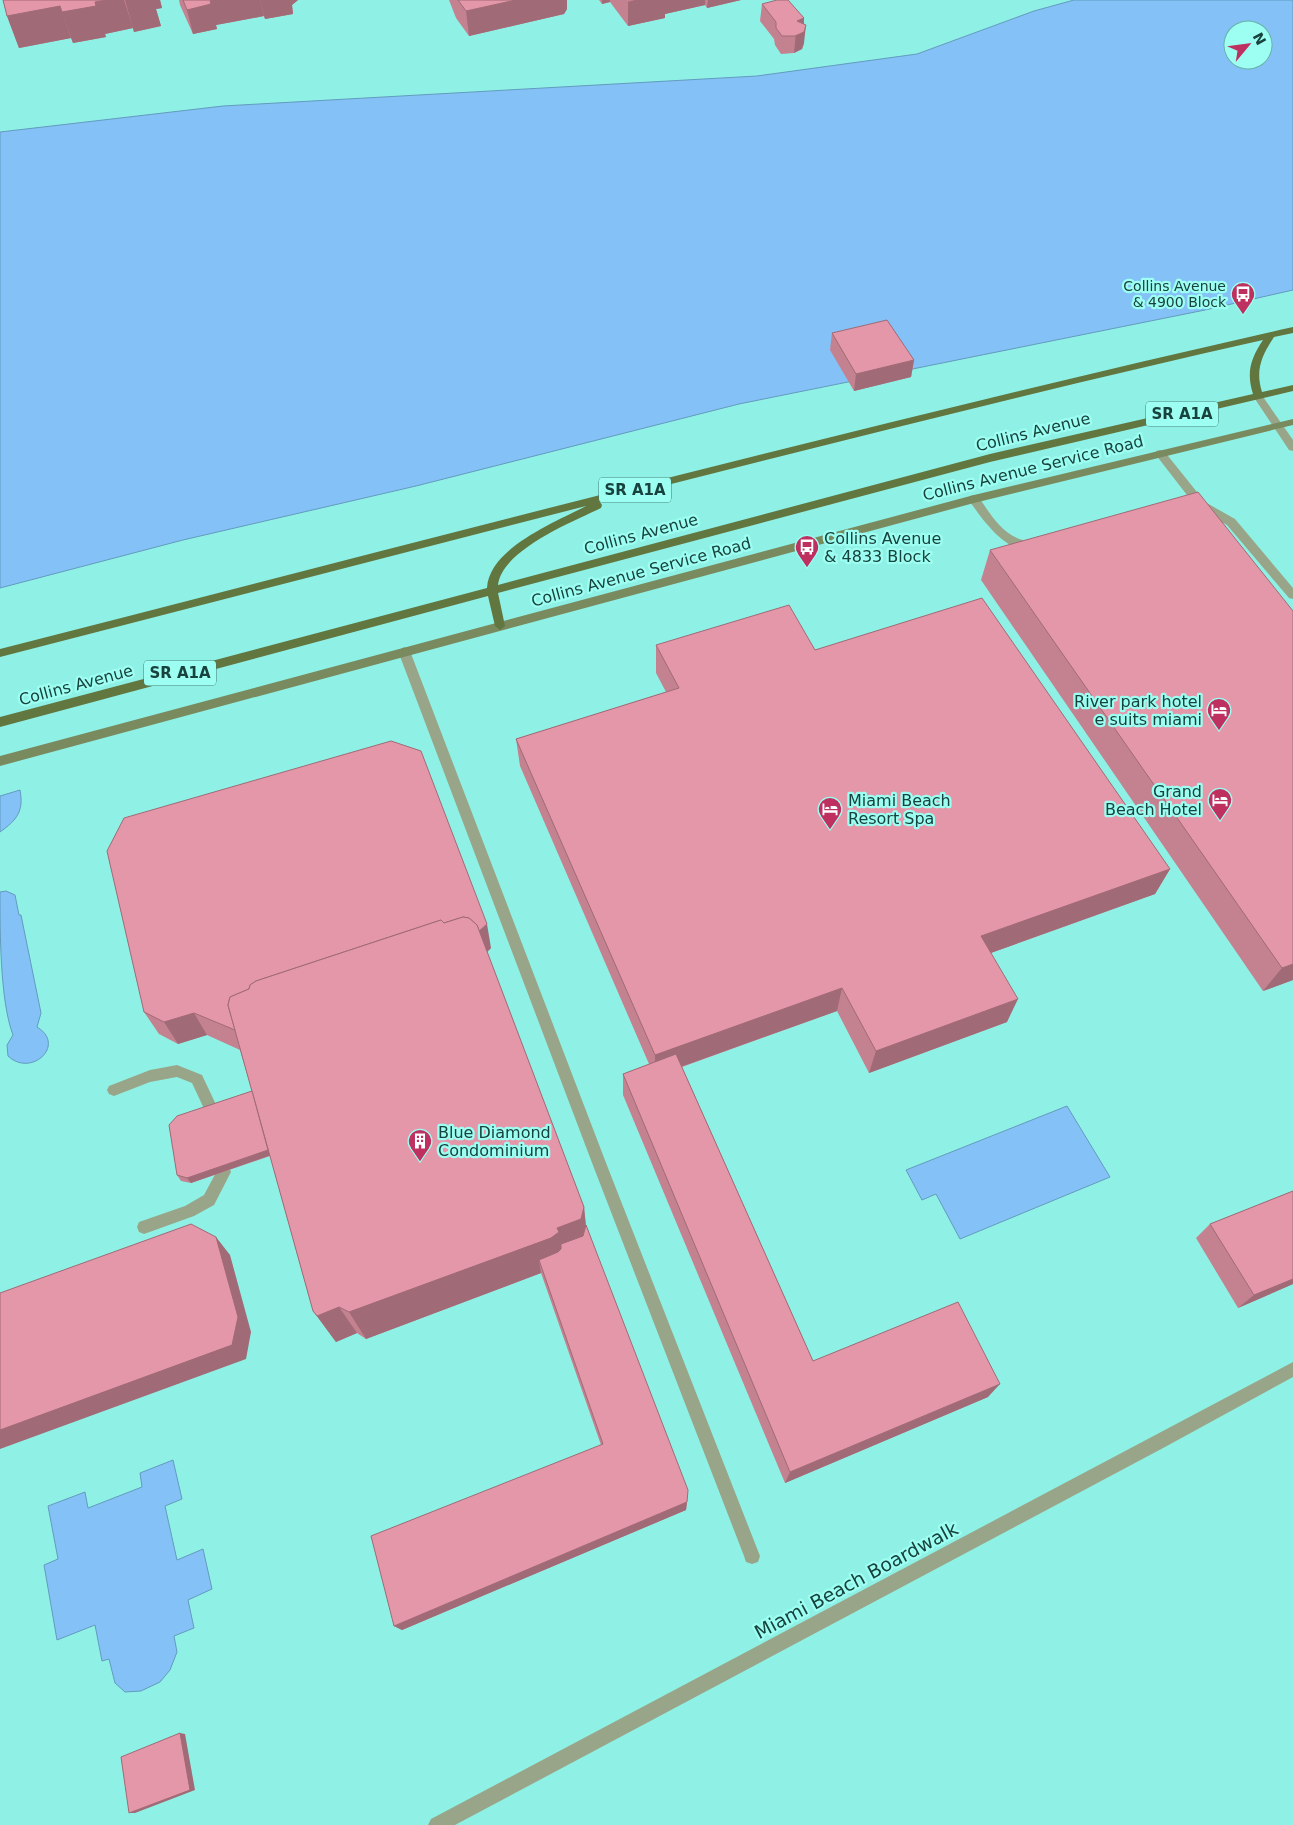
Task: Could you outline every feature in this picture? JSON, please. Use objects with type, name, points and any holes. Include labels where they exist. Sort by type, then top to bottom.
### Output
[{"type":"main road","name":"SR A1A","points":[[0,653],[969,405],[1293,330]]},
{"type":"main road","points":[[1258,396],[1253,371],[1256,357],[1271,335]]},
{"type":"main road","name":"Collins Avenue","points":[[0,722],[990,458],[1293,388]]},
{"type":"main road","points":[[500,626],[492,590],[493,578],[497,567],[507,557],[612,496]]},
{"type":"street","points":[[1258,396],[1293,448]]},
{"type":"street","name":"Collins Avenue Service Road","points":[[0,762],[404,651],[974,499],[1293,422]]},
{"type":"street","points":[[1160,453],[1197,506],[1232,522],[1293,595]]},
{"type":"street","points":[[974,499],[999,534],[1023,546],[1040,547]]},
{"type":"street","points":[[404,651],[608,1187],[752,1556]]},
{"type":"street","points":[[114,1090],[150,1076],[177,1071],[197,1079],[212,1111]]},
{"type":"street","points":[[144,1227],[189,1211],[209,1200],[224,1172]]},
{"type":"street","name":"Miami Beach Boardwalk","points":[[437,1825],[1160,1442],[1293,1369]]},
{"type":"water","points":[[1074,0],[1293,0],[1293,290],[1205,310],[739,404],[416,486],[183,540],[0,588],[0,132],[223,106],[757,76],[917,54],[1034,11]]},
{"type":"water","points":[[20,790],[21,804],[18,814],[0,832],[0,796]]},
{"type":"water","points":[[6,891],[15,895],[19,915],[21,915],[41,1013],[37,1027],[45,1034],[48,1042],[47,1050],[42,1056],[35,1061],[26,1063],[17,1062],[8,1056],[7,1045],[13,1035],[5,1004],[0,926],[0,892]]},
{"type":"water","points":[[1067,1106],[1110,1177],[960,1239],[936,1194],[922,1200],[906,1170]]},
{"type":"water","points":[[173,1460],[182,1499],[165,1506],[177,1560],[203,1549],[212,1589],[188,1600],[194,1628],[174,1636],[177,1652],[170,1670],[160,1682],[141,1691],[125,1692],[115,1683],[109,1659],[102,1661],[95,1625],[57,1640],[44,1565],[58,1559],[48,1506],[85,1492],[88,1508],[142,1487],[140,1473]]},
{"type":"building","points":[[3,0],[107,0],[95,2],[96,6],[62,12],[60,6],[7,16]]},
{"type":"building","points":[[183,0],[213,0],[210,1],[211,4],[187,10]]},
{"type":"building","points":[[458,0],[516,0],[466,11]]},
{"type":"building","points":[[777,0],[788,0],[804,18],[797,21],[806,25],[804,32],[795,36],[782,36],[776,28],[776,22],[762,4]]},
{"type":"building","points":[[887,320],[914,360],[856,374],[832,333]]},
{"type":"building","name":"Grand Beach Hotel","points":[[1198,492],[1293,611],[1293,964],[1282,968],[990,550]]},
{"type":"building","name":"Miami Beach Resort Spa","points":[[982,598],[1170,869],[981,936],[1018,999],[876,1051],[842,988],[655,1055],[516,739],[679,688],[656,645],[789,605],[815,650]]},
{"type":"building","points":[[391,741],[421,751],[487,924],[479,931],[477,925],[469,918],[463,917],[444,923],[441,920],[256,981],[250,985],[249,989],[230,997],[228,1005],[235,1030],[194,1013],[164,1022],[144,1012],[107,851],[124,818]]},
{"type":"building","name":"Blue Diamond Condominium","points":[[463,917],[469,918],[477,925],[584,1207],[581,1219],[557,1228],[559,1232],[551,1238],[349,1312],[339,1307],[317,1316],[313,1311],[228,1005],[230,997],[249,989],[250,985],[256,981],[441,920],[444,923]]},
{"type":"building","points":[[676,1054],[813,1361],[958,1302],[1000,1384],[790,1472],[623,1074]]},
{"type":"building","points":[[252,1091],[268,1150],[187,1178],[177,1175],[169,1125],[177,1116]]},
{"type":"building","points":[[1293,1191],[1293,1279],[1254,1295],[1210,1224]]},
{"type":"building","points":[[191,1224],[216,1237],[238,1317],[232,1345],[0,1430],[0,1293]]},
{"type":"building","points":[[586,1225],[688,1490],[687,1502],[394,1626],[371,1536],[603,1444],[539,1260],[558,1252],[561,1249],[561,1244],[583,1236]]},
{"type":"building","points":[[180,1733],[190,1790],[129,1813],[121,1757]]},
{"type":"place","name":"Collins Avenue & 4900 Block","points":[[1243,315]]},
{"type":"place","name":"Collins Avenue & 4833 Block","points":[[807,568]]},
{"type":"place","name":"River park hotel e suits miami","points":[[1219,731]]},
{"type":"place","name":"Grand Beach Hotel","points":[[1220,821]]},
{"type":"place","name":"Miami Beach Resort Spa","points":[[830,830]]},
{"type":"place","name":"Blue Diamond Condominium","points":[[420,1162]]}]
